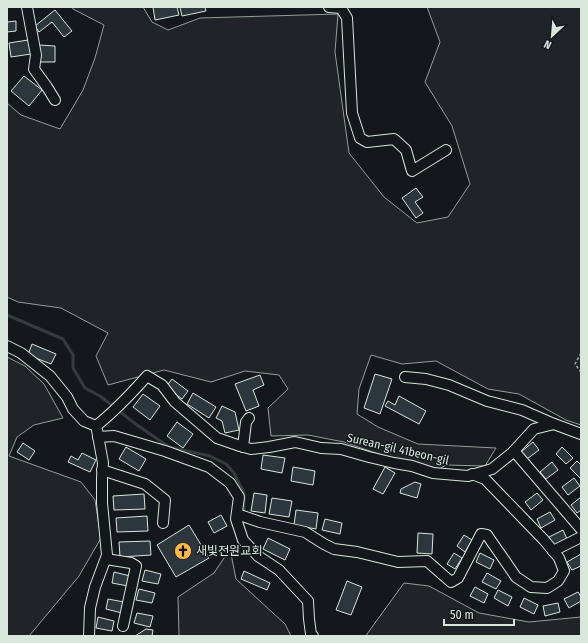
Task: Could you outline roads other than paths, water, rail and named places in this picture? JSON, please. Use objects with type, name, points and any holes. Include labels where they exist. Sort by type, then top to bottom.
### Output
[{"type":"lane","points":[[27,7],[36,55],[34,69],[48,87],[55,100]]},
{"type":"lane","points":[[329,7],[341,8],[347,18],[352,113],[360,138],[367,142],[394,139],[406,150],[412,171],[446,150]]},
{"type":"lane","points":[[7,346],[21,353],[50,376],[67,397],[73,409],[84,420],[96,426],[103,462],[102,503],[107,555],[95,587],[90,608],[90,636]]},
{"type":"lane","name":"Surean-gil 41beon-gil","points":[[96,426],[116,409],[147,376],[162,385],[175,402],[218,438],[243,447],[251,449],[295,442],[321,448],[341,449],[369,458],[412,466],[433,473],[468,476],[492,468],[514,450],[534,429],[554,424]]},
{"type":"lane","points":[[406,377],[426,379],[450,385],[487,401],[522,410],[581,434]]},
{"type":"lane","points":[[243,447],[246,422],[249,418]]},
{"type":"lane","points":[[98,437],[114,436],[165,451],[209,467],[230,483],[239,497],[236,519],[243,540],[258,556],[279,570],[308,601],[311,634],[314,636]]},
{"type":"lane","points":[[514,450],[581,529]]},
{"type":"lane","points":[[102,470],[145,484],[165,500],[164,522]]},
{"type":"lane","points":[[237,514],[260,522],[305,532],[334,549],[357,552],[398,562],[427,561],[451,582],[458,578],[481,534],[488,535],[516,577],[531,586],[547,588],[558,581],[564,571],[559,558],[484,479],[472,474]]},
{"type":"lane","points":[[553,551],[581,537]]},
{"type":"lane","points":[[106,559],[131,563],[136,566],[123,626]]},
{"type":"waterway","points":[[7,315],[63,339],[73,355],[73,368],[85,388],[100,396],[137,425],[169,447],[210,456],[226,464],[234,473],[244,493],[244,511]]},
{"type":"place","name":"새빛전원교회","points":[[183,551]]}]
